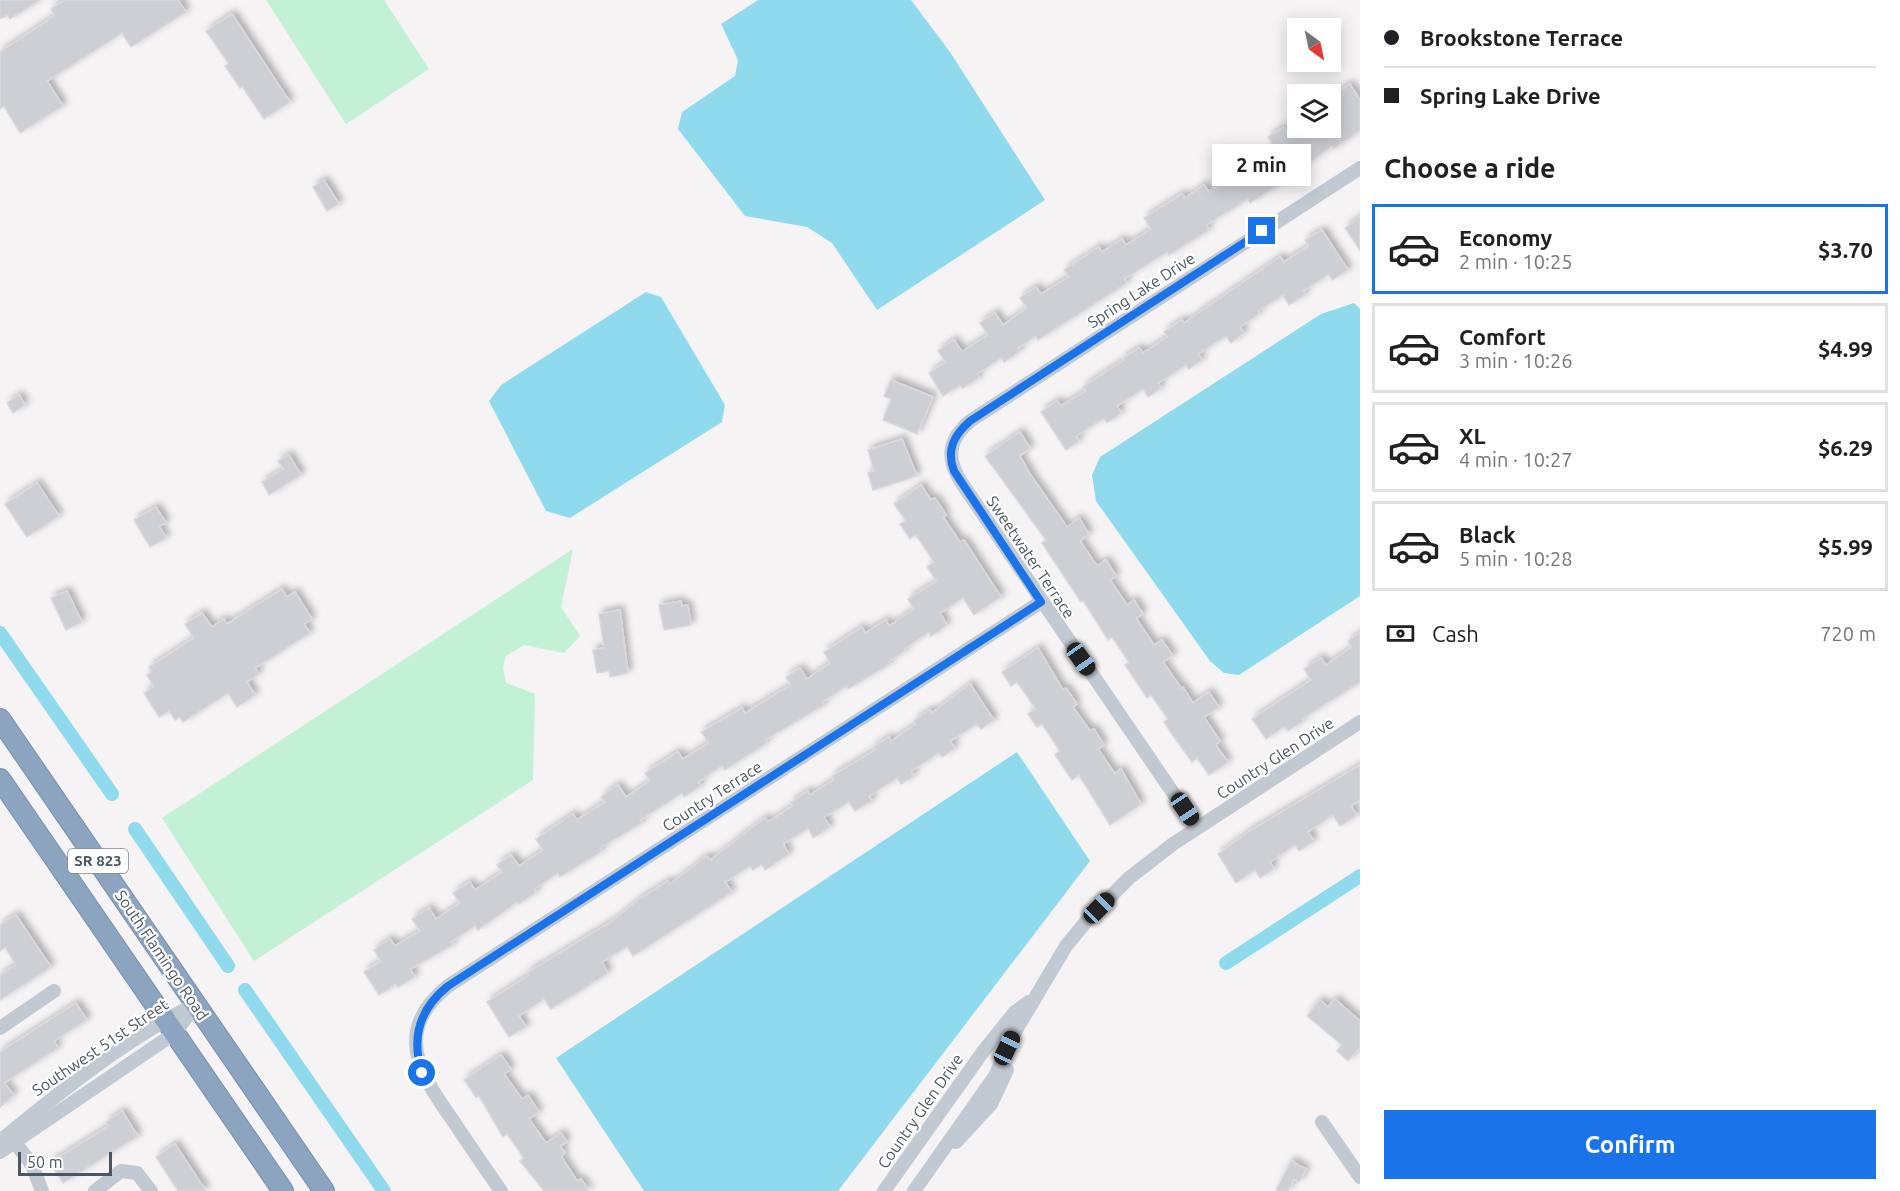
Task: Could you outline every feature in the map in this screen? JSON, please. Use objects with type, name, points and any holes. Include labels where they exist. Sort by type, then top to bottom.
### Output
[{"type":"highway","name":"South Flamingo Road","points":[[0,719],[324,1191]]},
{"type":"highway","name":"South Flamingo Road","points":[[0,779],[283,1191]]},
{"type":"street","name":"Spring Lake Drive","points":[[951,450],[955,436],[970,421],[1360,168]]},
{"type":"street","name":"Sweetwater Terrace","points":[[951,450],[951,463],[961,482],[1197,828]]},
{"type":"street","name":"Country Terrace","points":[[501,1191],[422,1073],[417,1051],[418,1032],[424,1011],[448,986],[1041,602]]},
{"type":"street","name":"Country Glen Drive","points":[[914,1191],[995,1076],[1007,1048],[1066,946],[1089,918],[1129,878],[1197,828],[1360,722]]},
{"type":"street","points":[[0,1028],[54,991]]},
{"type":"street","name":"Country Glen Drive","points":[[884,1191],[982,1053],[1015,1012],[1034,1000]]},
{"type":"street","name":"Southwest 51st Street","points":[[0,1152],[170,1026],[196,1004]]},
{"type":"street","name":"Southwest 51st Street","points":[[0,1141],[50,1099],[170,1026]]},
{"type":"street","points":[[1322,1122],[1360,1177]]},
{"type":"street","points":[[14,1141],[32,1165],[42,1191]]},
{"type":"street","points":[[95,1191],[121,1171],[136,1173],[151,1191]]},
{"type":"green space","points":[[266,0],[384,0],[429,69],[346,124]]},
{"type":"green space","points":[[573,549],[561,607],[580,636],[564,653],[524,645],[506,656],[503,667],[506,683],[535,694],[533,780],[254,961],[162,818]]},
{"type":"water","points":[[758,0],[911,0],[950,52],[1045,200],[877,310],[832,243],[807,227],[745,216],[678,129],[682,112],[735,76],[738,60],[721,24]]},
{"type":"water","points":[[646,292],[661,297],[725,405],[722,422],[570,518],[546,511],[489,401],[501,385]]},
{"type":"water","points":[[1354,303],[1360,309],[1360,596],[1239,675],[1224,673],[1210,661],[1096,501],[1092,475],[1100,457],[1321,314]]},
{"type":"water","points":[[1017,752],[1090,861],[838,1191],[644,1191],[556,1058]]},
{"type":"building","points":[[0,0],[40,0],[10,19],[7,15],[0,19]]},
{"type":"building","points":[[65,0],[178,0],[186,12],[131,47],[122,33],[47,81],[63,106],[20,133],[4,106],[0,109],[0,52],[55,16],[51,9]]},
{"type":"building","points":[[232,14],[290,102],[264,119],[242,86],[240,88],[225,66],[229,64],[206,31]]},
{"type":"building","points":[[1350,84],[1360,100],[1360,131],[1334,148],[1332,146],[1250,203],[1248,199],[1206,225],[1209,230],[1169,255],[1167,252],[1124,279],[1127,283],[1038,340],[1036,336],[1018,348],[1020,351],[1004,362],[1001,358],[977,374],[979,378],[963,388],[960,385],[943,396],[929,373],[946,362],[938,351],[954,340],[962,352],[988,335],[980,323],[995,313],[1003,325],[1027,308],[1020,298],[1036,287],[1041,294],[1069,277],[1064,270],[1099,247],[1102,252],[1122,239],[1126,245],[1151,229],[1144,218],[1182,194],[1185,198],[1204,185],[1209,192],[1233,175],[1227,166],[1243,155],[1249,163],[1274,147],[1268,137],[1284,127],[1287,138],[1341,138],[1341,90]]},
{"type":"building","points":[[324,180],[339,204],[327,211],[313,187]]},
{"type":"building","points":[[1360,217],[1360,250],[1345,228]]},
{"type":"building","points":[[1322,230],[1348,270],[1332,280],[1329,274],[1303,291],[1305,295],[1289,305],[1283,295],[1258,311],[1259,314],[1240,327],[1244,333],[1231,343],[1226,336],[1198,354],[1202,360],[1189,369],[1186,365],[1158,383],[1161,388],[1148,397],[1143,389],[1117,406],[1121,413],[1107,423],[1104,418],[1076,436],[1079,441],[1066,450],[1041,412],[1057,401],[1061,406],[1086,391],[1083,387],[1124,360],[1123,358],[1139,348],[1143,353],[1168,337],[1164,332],[1182,320],[1184,323],[1280,257],[1284,262],[1309,246],[1305,240]]},
{"type":"building","points":[[891,380],[933,397],[917,434],[883,420],[891,399],[884,396]]},
{"type":"building","points":[[19,395],[25,405],[13,413],[7,403]]},
{"type":"building","points":[[1020,432],[1030,448],[1020,456],[1030,474],[1067,527],[1079,518],[1089,534],[1080,541],[1097,566],[1106,560],[1116,576],[1110,580],[1127,605],[1134,600],[1143,614],[1136,618],[1154,645],[1162,640],[1173,656],[1163,662],[1181,688],[1183,687],[1193,703],[1209,692],[1219,707],[1204,717],[1220,741],[1216,745],[1228,762],[1209,775],[1197,758],[1192,762],[1174,737],[1164,722],[1168,719],[1151,695],[1147,698],[1125,665],[1129,662],[1112,637],[1108,640],[1083,600],[1081,602],[1042,543],[1046,540],[985,456]]},
{"type":"building","points":[[902,439],[917,476],[873,490],[868,473],[874,471],[868,450]]},
{"type":"building","points":[[289,455],[301,475],[269,495],[262,482],[284,469],[278,461]]},
{"type":"building","points":[[37,483],[59,516],[27,537],[5,504]]},
{"type":"building","points":[[921,485],[931,500],[935,498],[946,515],[943,517],[960,542],[964,540],[1001,597],[974,615],[963,598],[940,613],[947,625],[931,636],[929,632],[904,649],[905,651],[888,662],[890,664],[822,702],[824,705],[765,740],[767,743],[725,770],[722,766],[698,782],[701,786],[684,797],[682,793],[640,820],[642,823],[600,848],[602,851],[560,877],[558,873],[534,889],[536,892],[519,904],[517,902],[478,930],[475,926],[451,942],[453,945],[410,969],[415,977],[398,987],[396,984],[379,995],[364,972],[381,961],[374,950],[390,939],[395,946],[420,931],[412,919],[429,908],[436,919],[460,903],[453,893],[470,882],[475,890],[502,872],[497,865],[511,855],[519,866],[543,850],[536,839],[573,814],[577,820],[605,802],[601,797],[618,785],[626,797],[650,781],[645,773],[678,752],[683,759],[709,743],[701,732],[742,708],[745,713],[791,685],[786,677],[800,668],[807,679],[830,663],[824,652],[862,627],[865,633],[886,620],[889,626],[914,609],[908,599],[937,581],[927,567],[934,562],[916,535],[910,539],[900,524],[906,521],[894,504]]},
{"type":"building","points":[[156,507],[166,523],[159,526],[166,538],[150,547],[134,520]]},
{"type":"building","points":[[282,589],[287,597],[295,592],[312,619],[304,624],[310,633],[255,668],[259,674],[247,682],[255,695],[237,707],[228,693],[183,722],[180,717],[175,720],[169,711],[159,717],[144,693],[154,687],[147,675],[152,672],[149,667],[194,638],[185,624],[202,613],[212,627],[224,619],[227,624]]},
{"type":"building","points":[[67,591],[82,622],[66,630],[51,598]]},
{"type":"building","points":[[681,601],[682,606],[688,605],[691,625],[664,630],[659,605]]},
{"type":"building","points":[[620,610],[628,673],[610,677],[609,671],[597,673],[593,650],[604,648],[599,614]]},
{"type":"building","points":[[1360,633],[1360,682],[1302,719],[1303,721],[1288,731],[1284,727],[1266,739],[1252,719],[1311,680],[1304,669],[1321,658],[1326,665],[1352,647],[1348,641]]},
{"type":"building","points":[[1038,648],[1063,690],[1066,688],[1077,704],[1073,707],[1090,731],[1094,729],[1104,745],[1098,749],[1115,774],[1121,769],[1141,804],[1110,825],[1079,775],[1072,780],[1055,755],[1060,751],[1042,724],[1037,727],[1028,714],[1036,709],[1017,682],[1011,686],[1002,672]]},
{"type":"building","points":[[970,684],[994,720],[981,729],[977,724],[950,741],[955,748],[942,757],[939,753],[911,771],[914,776],[901,784],[897,778],[869,796],[872,801],[855,811],[849,802],[824,817],[830,827],[813,838],[808,828],[783,844],[789,854],[765,870],[762,864],[753,870],[750,866],[725,882],[732,892],[633,956],[627,946],[602,962],[608,973],[551,1009],[544,999],[519,1016],[526,1027],[509,1037],[487,1002],[529,975],[527,973],[611,922],[641,898],[668,881],[670,884],[707,856],[710,860],[765,818],[768,822],[793,806],[791,802],[808,791],[810,795],[834,780],[832,776],[875,750],[873,747],[889,737],[891,741],[916,724],[914,721],[930,710],[932,713]]},
{"type":"building","points":[[1360,765],[1360,800],[1351,806],[1357,815],[1340,826],[1333,815],[1308,832],[1314,841],[1299,851],[1295,845],[1270,862],[1274,869],[1260,878],[1255,870],[1236,883],[1218,854],[1250,831]]},
{"type":"building","points":[[16,915],[51,967],[0,1000],[0,975],[16,965],[5,947],[0,951],[0,925]]},
{"type":"building","points":[[1335,999],[1360,1021],[1360,1047],[1348,1061],[1337,1051],[1342,1045],[1307,1016],[1320,1000],[1328,1007]]},
{"type":"building","points":[[76,1003],[87,1020],[54,1041],[58,1048],[4,1083],[14,1095],[0,1107],[0,1052]]},
{"type":"building","points":[[501,1055],[511,1069],[504,1074],[522,1099],[528,1095],[539,1112],[529,1119],[546,1143],[561,1133],[567,1142],[560,1146],[565,1153],[561,1156],[577,1181],[581,1179],[589,1191],[544,1191],[520,1161],[524,1158],[507,1134],[503,1137],[479,1096],[476,1097],[464,1080]]},
{"type":"building","points":[[122,1111],[138,1136],[63,1183],[50,1163],[109,1126],[106,1122]]},
{"type":"building","points":[[175,1144],[206,1191],[178,1191],[156,1157]]},
{"type":"building","points":[[1291,1161],[1306,1169],[1299,1182],[1294,1179],[1288,1191],[1276,1191]]},
{"type":"waterway","points":[[0,633],[112,794]]},
{"type":"waterway","points":[[135,829],[228,966]]},
{"type":"waterway","points":[[1226,963],[1360,876]]},
{"type":"waterway","points":[[245,990],[384,1191]]},
{"type":"route","points":[[422,1073],[418,1062],[416,1042],[420,1020],[432,1001],[448,986],[1041,602],[954,471],[950,457],[955,436],[970,421],[1262,231]]}]
